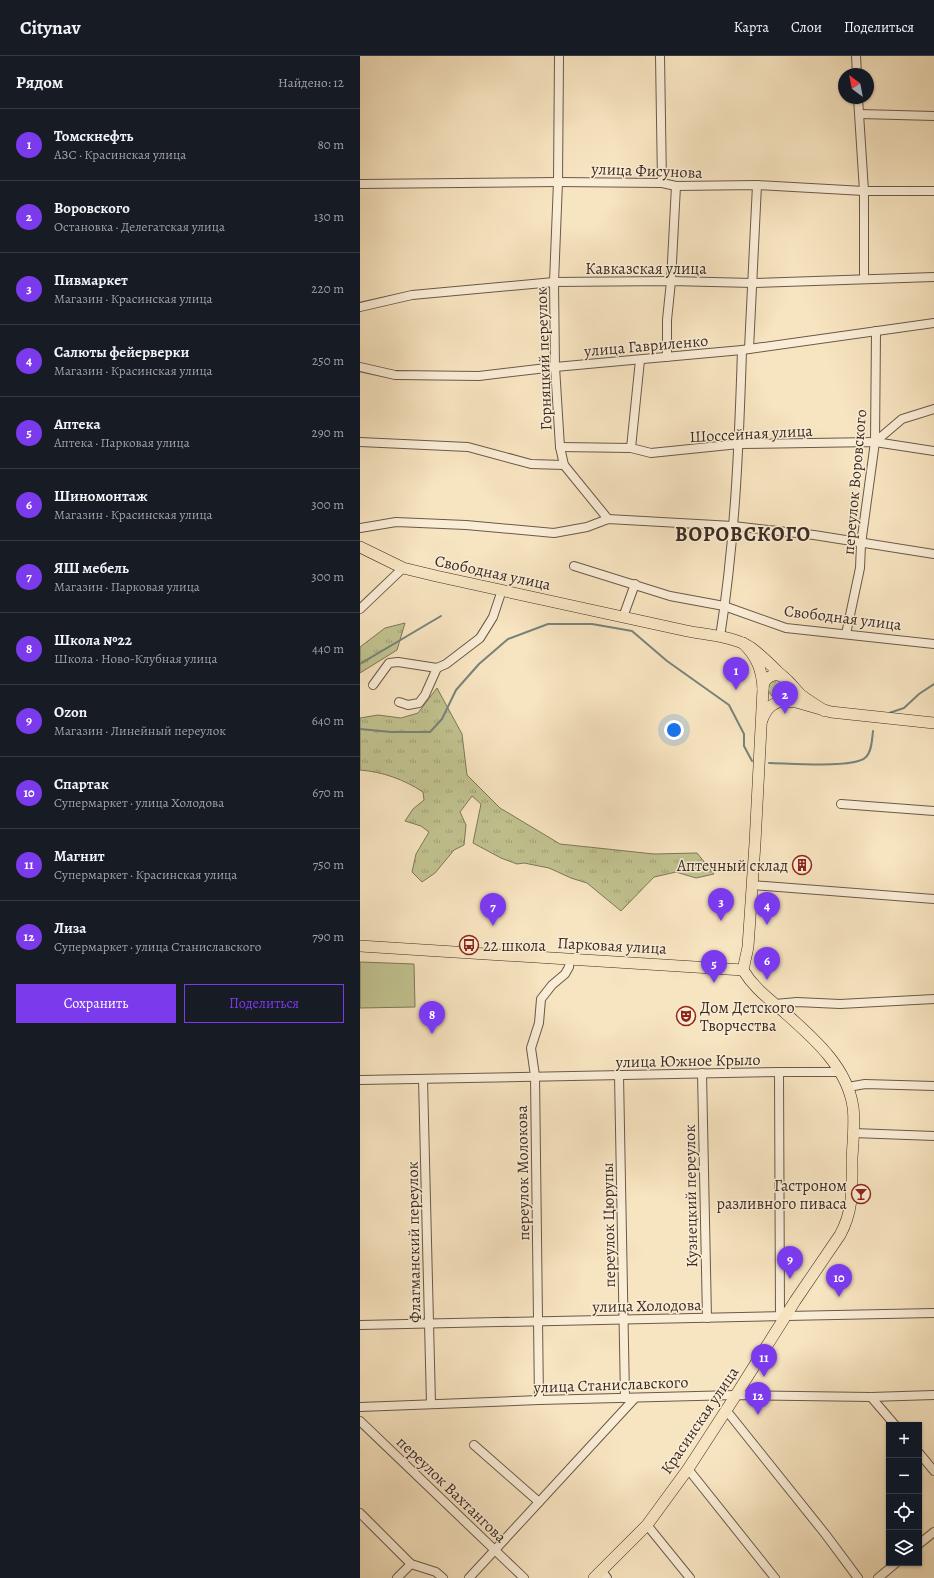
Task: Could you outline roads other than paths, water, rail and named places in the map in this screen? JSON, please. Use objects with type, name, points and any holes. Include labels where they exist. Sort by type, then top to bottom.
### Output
[{"type":"main road","name":"Свободная улица","points":[[360,547],[403,568],[743,643]]},
{"type":"main road","points":[[743,643],[757,653],[801,695],[825,711]]},
{"type":"main road","points":[[743,643],[758,662],[762,675],[763,689],[767,698],[773,701],[796,702],[825,711],[934,723]]},
{"type":"main road","points":[[743,970],[748,947],[759,768],[759,751],[763,689],[764,682],[772,675],[779,675],[787,680],[790,691],[786,697],[775,703],[767,710],[761,722]]},
{"type":"main road","name":"Парковая улица","points":[[360,946],[743,970]]},
{"type":"main road","name":"Красинская улица","points":[[601,1576],[648,1525],[688,1469],[736,1395],[782,1317],[846,1224],[851,1205],[853,1107],[848,1087],[841,1072],[826,1053],[775,1004],[759,992],[743,970]]},
{"type":"street","name":"Горняцкий переулок","points":[[559,56],[558,182],[554,282],[555,367],[560,447],[564,465],[608,519]]},
{"type":"street","points":[[660,56],[662,184]]},
{"type":"street","points":[[856,56],[857,68]]},
{"type":"street","points":[[859,104],[864,190],[864,279]]},
{"type":"street","points":[[860,114],[934,116]]},
{"type":"street","name":"улица Фисунова","points":[[360,184],[558,182],[662,184],[676,186],[757,185],[864,190],[934,191]]},
{"type":"street","points":[[720,637],[733,526],[746,349],[753,283],[757,185]]},
{"type":"street","points":[[667,357],[667,320],[671,281],[676,186]]},
{"type":"street","name":"Кавказская улица","points":[[360,307],[412,295],[554,282],[671,281],[753,283],[934,277]]},
{"type":"street","name":"улица Гавриленко","points":[[360,367],[395,375],[479,376],[555,367],[746,349],[934,323]]},
{"type":"street","name":"переулок Воровского","points":[[846,634],[860,568],[875,442],[876,331]]},
{"type":"street","points":[[631,448],[640,360]]},
{"type":"street","points":[[875,442],[902,419],[934,409]]},
{"type":"street","points":[[360,442],[468,447],[531,464],[564,465]]},
{"type":"street","name":"Шоссейная улица","points":[[560,447],[631,448],[651,453],[739,444],[875,442],[934,451]]},
{"type":"street","points":[[360,528],[396,522],[466,525],[554,533],[587,527],[608,519],[733,526],[814,535],[862,544],[934,554]]},
{"type":"street","name":"Свободная улица","points":[[574,566],[670,596],[724,606],[786,628],[934,644]]},
{"type":"street","points":[[360,609],[403,568]]},
{"type":"street","points":[[623,617],[635,584]]},
{"type":"street","points":[[373,685],[389,663],[398,662],[437,668],[446,664],[480,638],[493,617],[502,590]]},
{"type":"street","points":[[399,702],[408,705],[420,703],[437,668]]},
{"type":"street","points":[[841,804],[934,811]]},
{"type":"street","points":[[752,885],[934,899]]},
{"type":"street","name":"переулок Молокова","points":[[539,1400],[535,1076],[531,1048],[539,1023],[541,999],[552,985],[565,974],[569,967],[570,959]]},
{"type":"street","points":[[775,1004],[798,1002],[840,1004],[934,999]]},
{"type":"street","points":[[779,1072],[782,1317]]},
{"type":"street","name":"улица Южное Крыло","points":[[360,1080],[702,1073],[841,1072]]},
{"type":"street","name":"Кузнецкий переулок","points":[[702,1073],[707,1318]]},
{"type":"street","name":"переулок Цюрупы","points":[[620,1075],[625,1398]]},
{"type":"street","name":"Флагманский переулок","points":[[423,1079],[431,1404]]},
{"type":"street","points":[[848,1087],[865,1084],[934,1086]]},
{"type":"street","points":[[853,1133],[934,1136]]},
{"type":"street","name":"улица Холодова","points":[[360,1325],[934,1313]]},
{"type":"street","name":"улица Станиславского","points":[[360,1407],[539,1400],[736,1395],[871,1397],[934,1395]]},
{"type":"street","points":[[871,1397],[892,1422]]},
{"type":"street","points":[[469,1578],[635,1398]]},
{"type":"street","points":[[726,1410],[826,1535],[858,1578]]},
{"type":"street","name":"переулок Вахтангова","points":[[360,1421],[524,1578]]},
{"type":"street","points":[[474,1445],[539,1502]]},
{"type":"street","points":[[922,1457],[934,1471]]},
{"type":"street","points":[[688,1469],[775,1578]]},
{"type":"street","points":[[360,1513],[411,1564],[436,1572],[443,1578]]},
{"type":"street","points":[[648,1525],[690,1578]]},
{"type":"street","points":[[922,1542],[934,1532]]},
{"type":"street","points":[[397,1578],[411,1564]]},
{"type":"street","points":[[878,1578],[892,1566]]},
{"type":"waterway","points":[[360,664],[441,616]]},
{"type":"waterway","points":[[360,729],[391,732],[430,732],[442,719],[456,690],[479,664],[508,639],[548,624],[592,624],[632,631],[667,661],[729,705],[744,734],[744,746],[752,761]]},
{"type":"waterway","points":[[889,713],[904,708],[919,694],[934,684]]},
{"type":"waterway","points":[[769,763],[835,764],[859,761],[866,757],[869,752],[873,731]]},
{"type":"place","name":"Томскнефть","points":[[736,690]]},
{"type":"place","name":"Воровского","points":[[785,714]]},
{"type":"place","name":"Аптечный склад","points":[[802,865]]},
{"type":"place","name":"Пивмаркет","points":[[721,921]]},
{"type":"place","name":"Салюты фейерверки","points":[[767,925]]},
{"type":"place","name":"ЯШ мебель","points":[[493,926]]},
{"type":"place","name":"22 школа","points":[[469,945]]},
{"type":"place","name":"Шиномонтаж","points":[[767,980]]},
{"type":"place","name":"Аптека","points":[[714,983]]},
{"type":"place","name":"Дом Детского Творчества","points":[[686,1016]]},
{"type":"place","name":"Школа №22","points":[[432,1034]]},
{"type":"place","name":"Гастроном разливного пиваса","points":[[861,1194]]},
{"type":"place","name":"Ozon","points":[[790,1279]]},
{"type":"place","name":"Спартак","points":[[839,1297]]},
{"type":"place","name":"Магнит","points":[[764,1377]]},
{"type":"place","name":"Лиза","points":[[758,1415]]},
{"type":"district","name":"ВОРОВСКОГО","points":[[743,534]]}]
